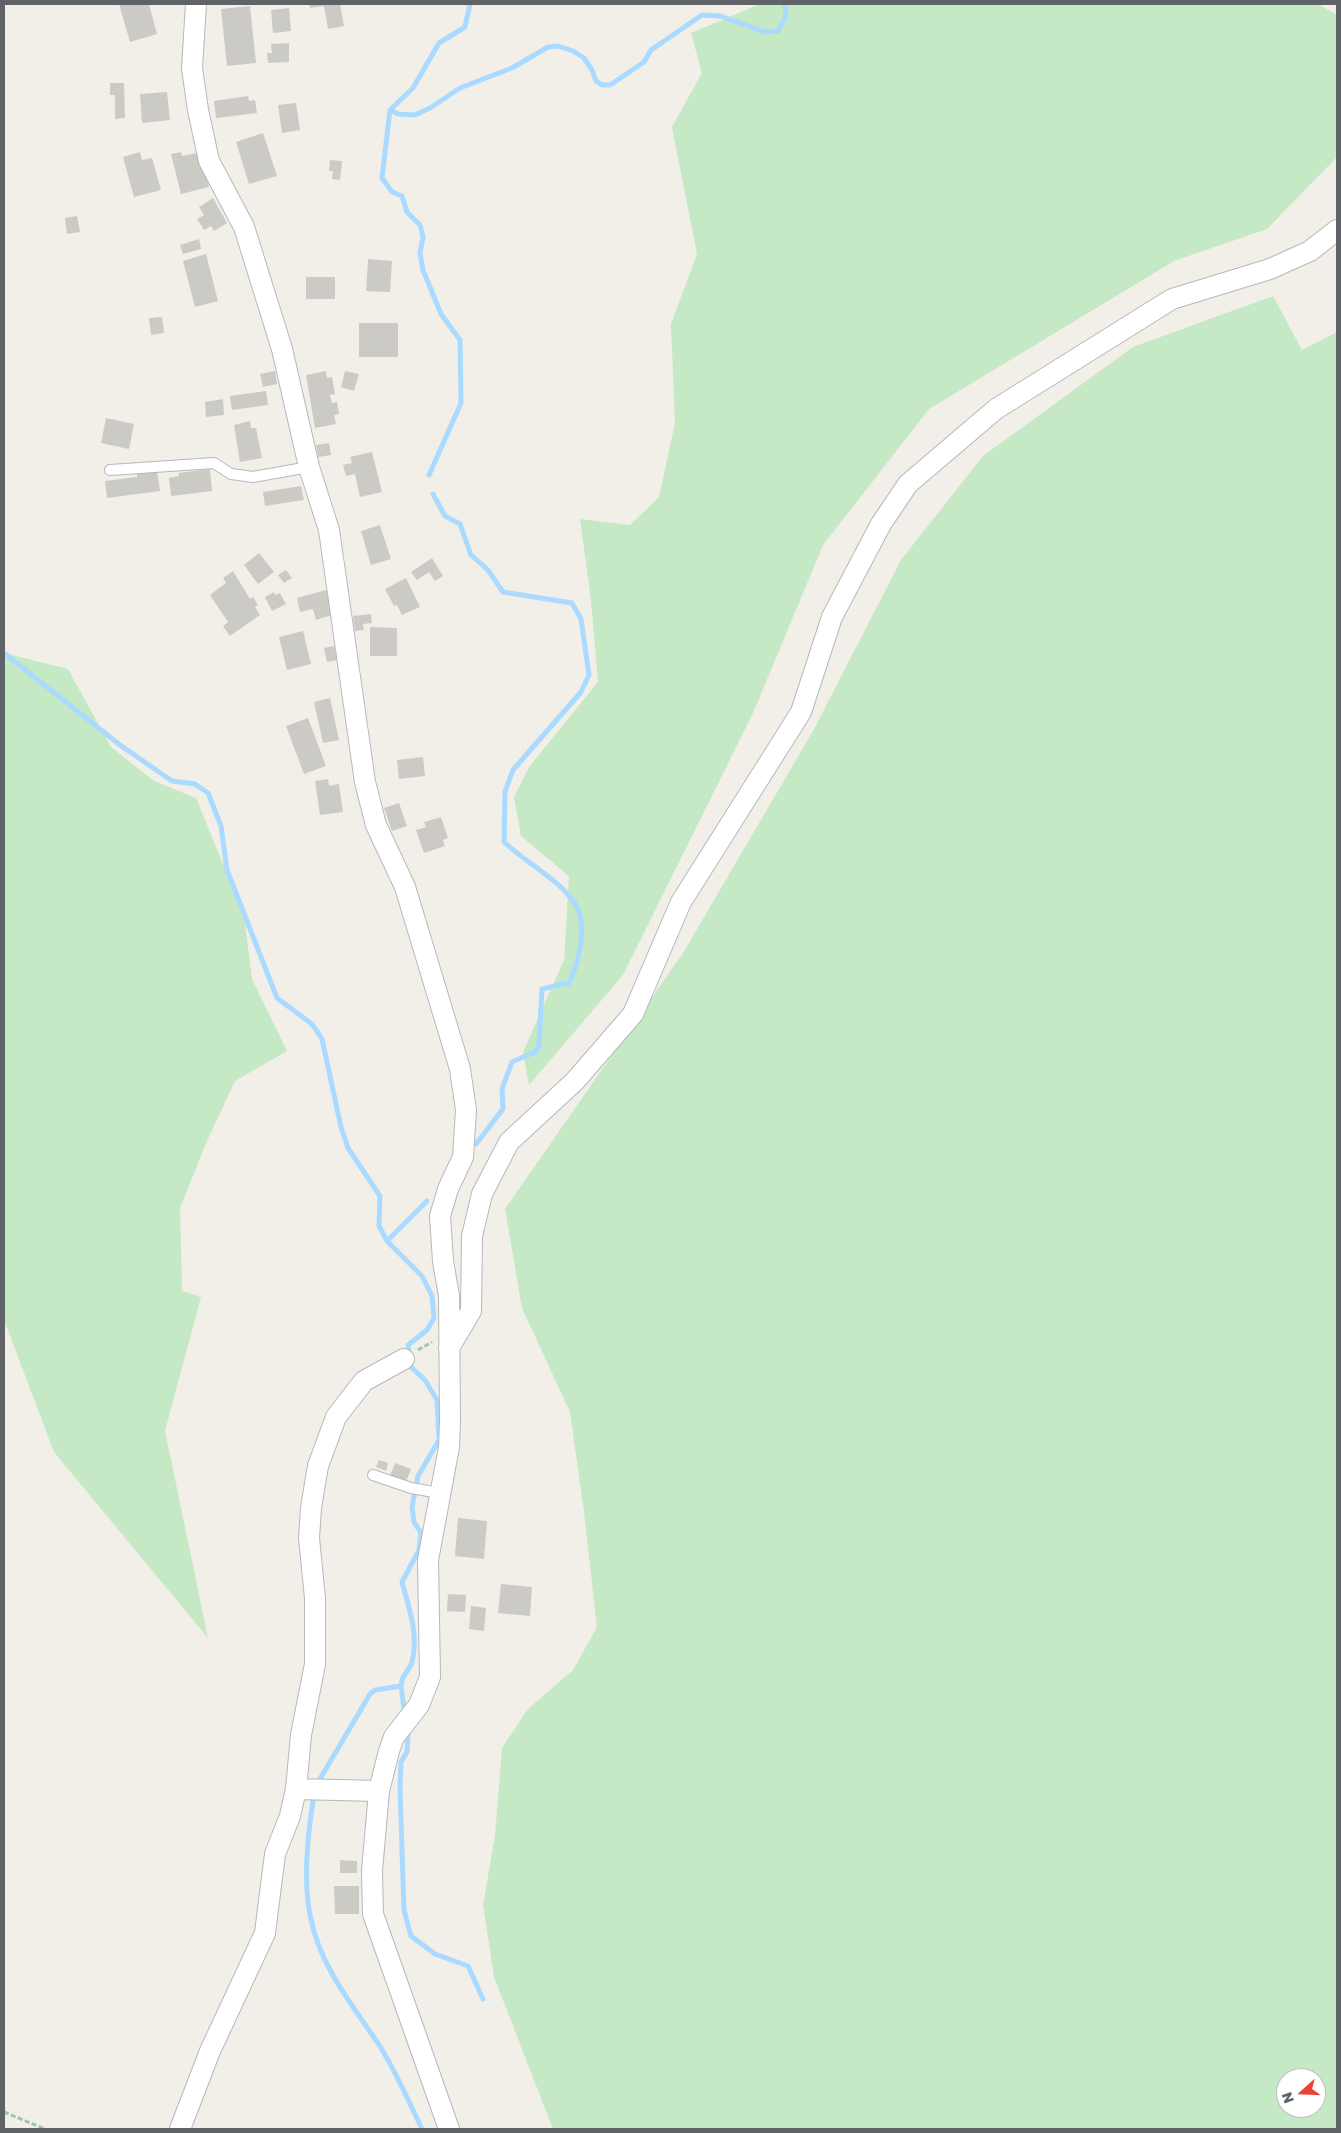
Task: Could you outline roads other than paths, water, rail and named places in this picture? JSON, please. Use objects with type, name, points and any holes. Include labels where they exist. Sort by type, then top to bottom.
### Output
[{"type":"street","points":[[196,4],[192,68],[198,110],[209,162],[244,227],[282,348],[309,467],[329,530],[356,733],[367,790],[376,825],[405,888],[460,1069],[466,1110],[463,1157],[448,1189],[440,1216],[443,1261],[449,1296],[449,1447],[428,1560],[430,1677],[419,1705],[394,1737],[379,1791],[372,1871],[374,1914],[449,2129]]},
{"type":"street","points":[[449,1348],[471,1311],[472,1236],[486,1185],[509,1142],[575,1081],[633,1014],[680,902],[801,712],[832,617],[881,524],[908,484],[996,409],[1172,299],[1270,269],[1310,250],[1337,230]]},
{"type":"street","points":[[180,2129],[210,2051],[265,1933],[275,1854],[290,1816],[311,1790],[301,1735],[315,1664],[315,1598],[309,1538],[311,1508],[318,1466],[336,1417],[364,1381],[404,1359]]},
{"type":"street","points":[[311,1790],[379,1791]]},
{"type":"lane","points":[[110,470],[214,463],[232,474],[253,477],[309,467]]},
{"type":"lane","points":[[373,1475],[440,1493]]},
{"type":"waterway","points":[[429,475],[461,403],[460,340],[441,314],[423,270],[420,253],[423,237],[420,225],[407,212],[402,196],[392,192],[382,178],[390,110],[413,88],[439,43],[465,27],[470,4]]},
{"type":"waterway","points":[[390,110],[398,114],[415,115],[430,108],[460,88],[512,68],[548,47],[558,46],[573,51],[584,58],[592,70],[596,81],[602,85],[610,85],[644,62],[651,50],[702,15],[720,16],[765,32],[778,31],[786,16],[785,4]]},
{"type":"waterway","points":[[433,494],[445,516],[460,524],[471,555],[488,570],[503,592],[572,603],[581,619],[589,675],[581,692],[513,770],[505,792],[504,842],[550,878],[574,902],[579,911],[582,931],[579,954],[569,983],[542,989],[539,1046],[535,1052],[512,1062],[502,1089],[503,1109],[476,1144]]},
{"type":"waterway","points":[[4,653],[120,745],[172,781],[195,784],[208,793],[221,826],[227,870],[277,998],[312,1024],[322,1039],[341,1127],[348,1148],[380,1196],[379,1226],[387,1241],[422,1276],[432,1296],[434,1318],[427,1330],[408,1345],[411,1367],[425,1380],[437,1400],[439,1440],[418,1476],[412,1507],[414,1522],[421,1533],[419,1550],[402,1582],[414,1632],[412,1662],[402,1679],[401,1686],[375,1690],[370,1694],[317,1784]]},
{"type":"waterway","points":[[387,1241],[427,1201]]},
{"type":"waterway","points":[[401,1686],[404,1708]]},
{"type":"waterway","points":[[408,1735],[407,1752],[401,1762],[400,1789],[404,1910],[411,1936],[435,1954],[468,1966],[483,1999]]},
{"type":"waterway","points":[[314,1795],[308,1839],[307,1886],[310,1915],[315,1934],[329,1969],[387,2058],[422,2129]]}]
